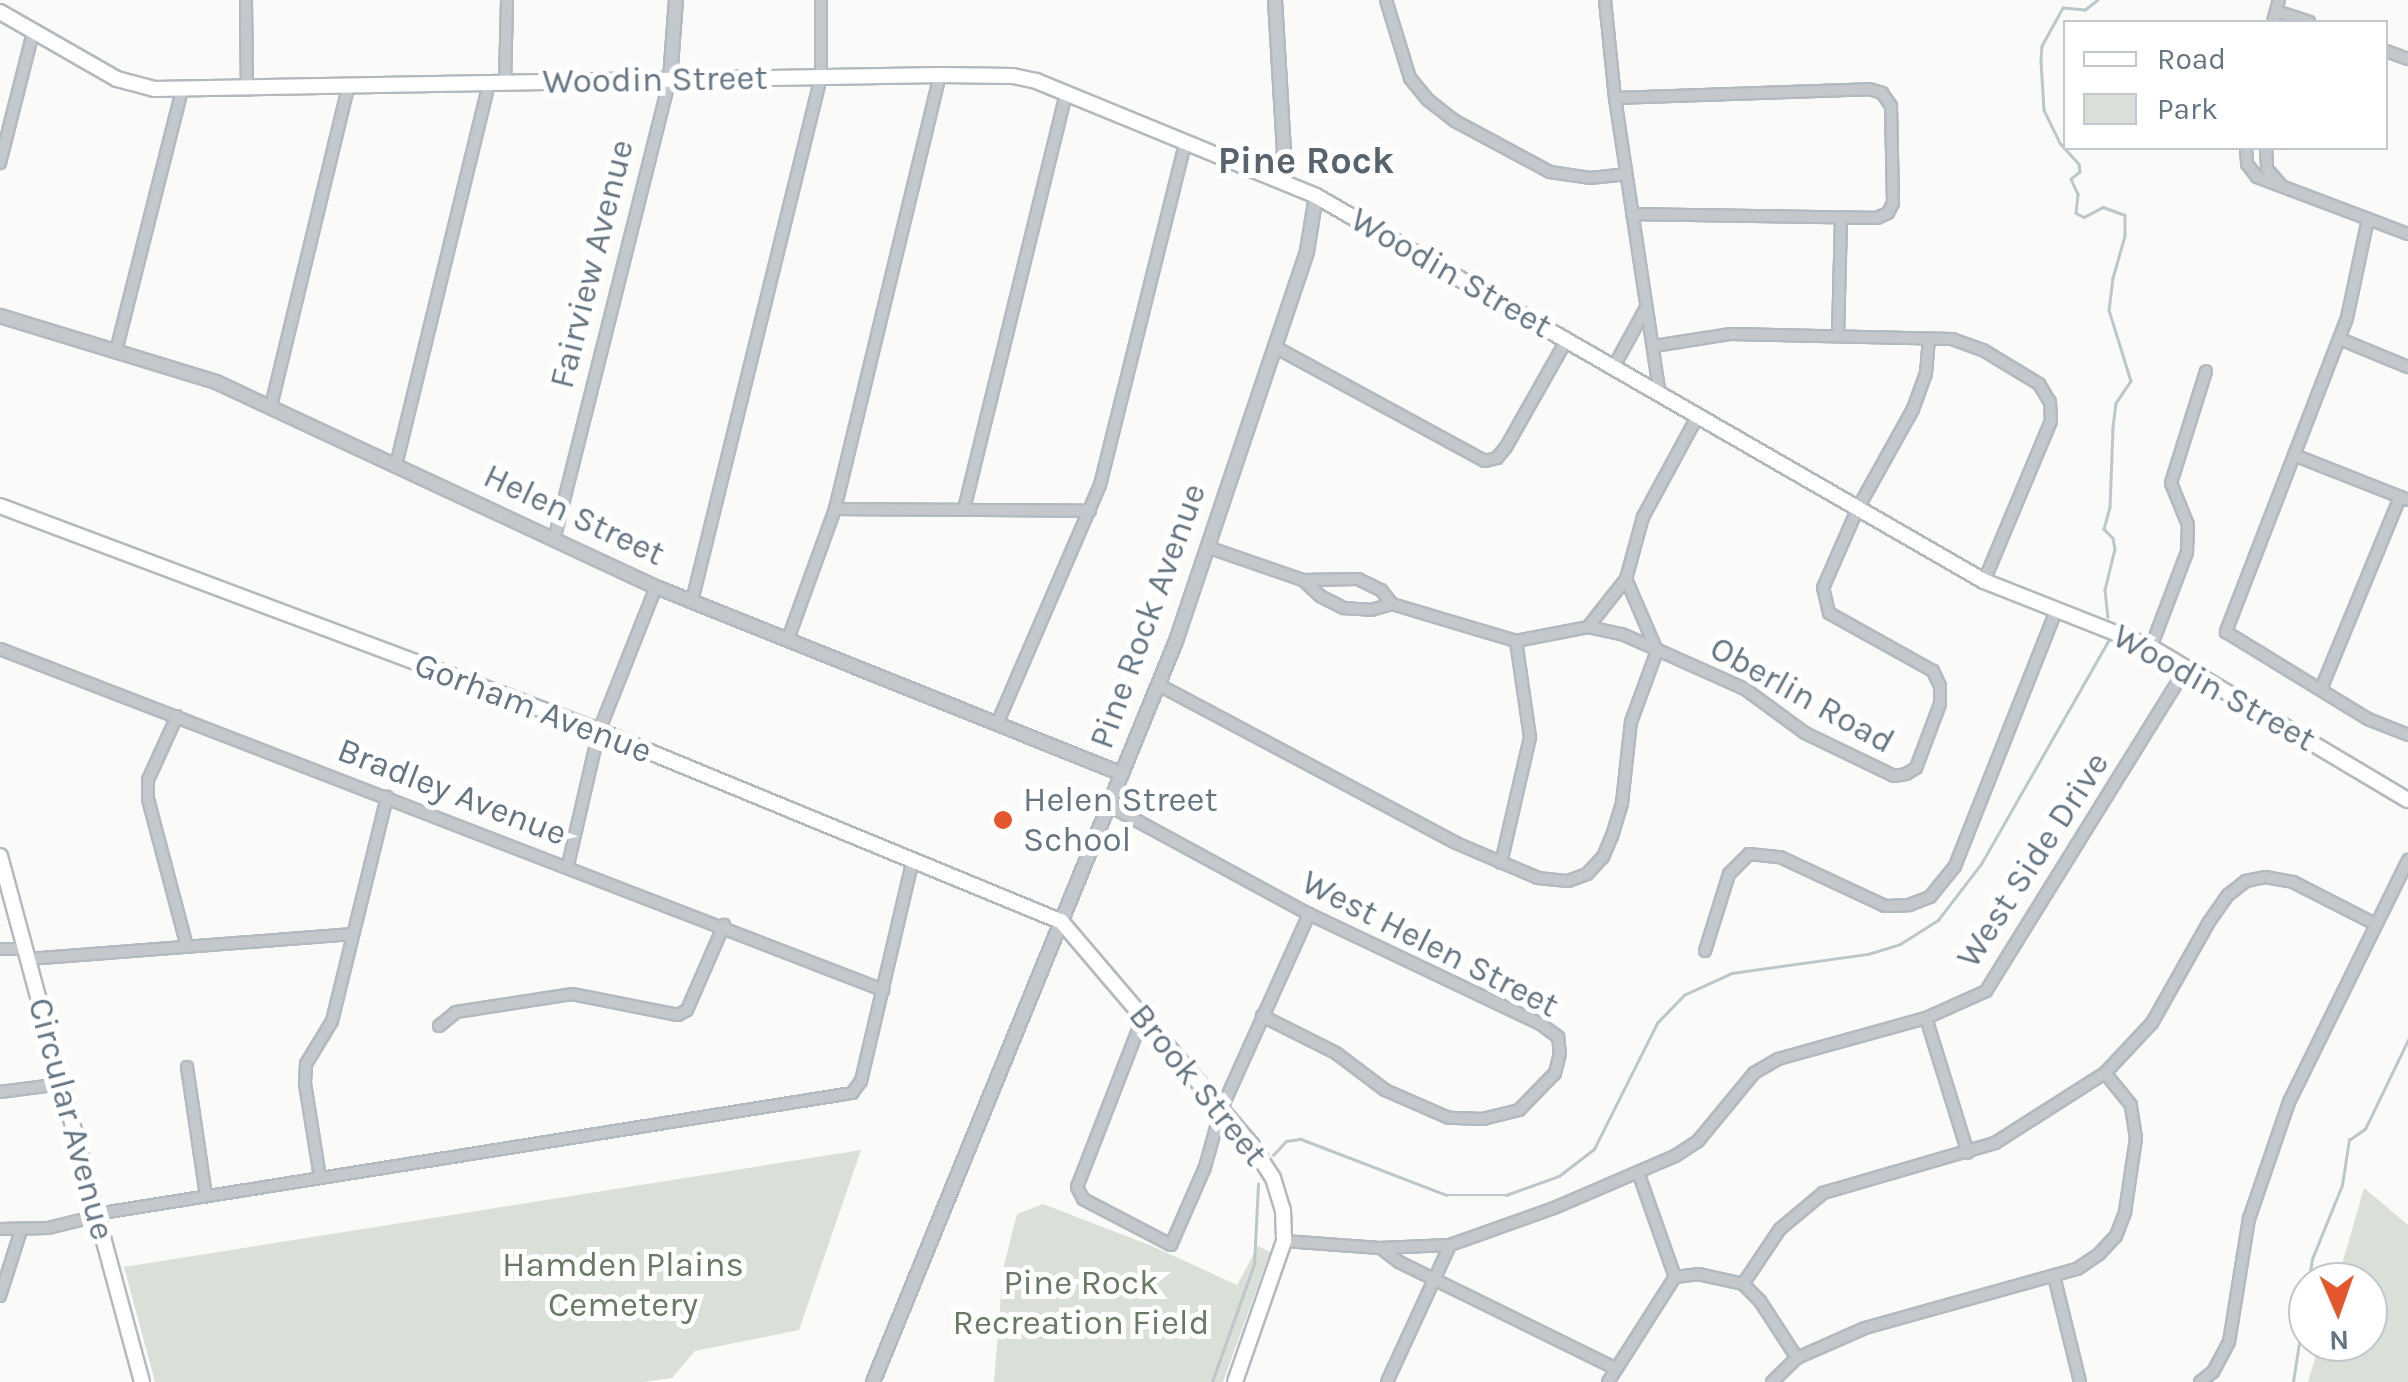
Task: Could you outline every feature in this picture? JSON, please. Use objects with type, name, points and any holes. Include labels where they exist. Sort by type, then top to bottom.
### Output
[{"type":"main road","name":"Woodin Street","points":[[0,12],[118,79],[154,89],[940,75],[1013,76],[1066,93],[1281,178],[1316,196],[1984,580],[2151,647],[2408,800]]},
{"type":"main road","name":"Gorham Avenue","points":[[0,506],[599,732],[1061,921]]},
{"type":"main road","name":"Circular Avenue","points":[[0,856],[142,1382]]},
{"type":"main road","name":"Brook Street","points":[[1061,921],[1221,1110],[1273,1178],[1283,1210],[1284,1241],[1235,1382]]},
{"type":"street","points":[[246,0],[246,90]]},
{"type":"street","points":[[505,84],[507,0]]},
{"type":"street","name":"Fairview Avenue","points":[[554,540],[670,80],[676,0]]},
{"type":"street","points":[[692,601],[821,77],[821,0]]},
{"type":"street","points":[[1275,0],[1284,150],[1281,178]]},
{"type":"street","points":[[1386,0],[1410,78],[1428,100],[1455,121],[1550,172],[1590,178],[1626,174]]},
{"type":"street","points":[[1605,0],[1615,98],[1660,394]]},
{"type":"street","points":[[2276,11],[2303,20]]},
{"type":"street","points":[[0,163],[33,32]]},
{"type":"street","points":[[788,639],[836,509],[940,75]]},
{"type":"street","points":[[396,464],[489,84]]},
{"type":"street","points":[[271,406],[348,88]]},
{"type":"street","points":[[116,351],[182,90]]},
{"type":"street","points":[[1615,98],[1877,90],[1888,99],[1892,114],[1893,203],[1888,213],[1877,218],[1632,214]]},
{"type":"street","points":[[964,509],[1066,93]]},
{"type":"street","points":[[997,724],[1090,511],[1186,140]]},
{"type":"street","points":[[2247,150],[2253,173],[2408,234]]},
{"type":"street","points":[[2266,150],[2266,169],[2280,184]]},
{"type":"street","name":"Pine Rock Avenue","points":[[873,1382],[1159,685],[1307,250],[1316,196]]},
{"type":"street","points":[[1838,335],[1840,218]]},
{"type":"street","points":[[2368,219],[2340,339],[2226,632],[2368,719],[2408,735]]},
{"type":"street","points":[[1614,368],[1646,308]]},
{"type":"street","name":"Helen Street","points":[[0,316],[216,382],[656,587],[1122,774]]},
{"type":"street","points":[[1654,346],[1731,334],[1929,338],[1966,342],[2039,384],[2050,402],[2051,421],[1984,580]]},
{"type":"street","name":"Oberlin Road","points":[[1303,580],[1320,596],[1344,608],[1372,610],[1392,604],[1516,641],[1588,627],[1622,634],[1746,688],[1805,733],[1894,776],[1916,768],[1940,704],[1933,671],[1829,614],[1823,602],[1823,588],[1858,508],[1920,392],[1929,338]]},
{"type":"street","points":[[2340,339],[2408,367]]},
{"type":"street","points":[[1275,346],[1485,461],[1497,458],[1506,448],[1568,340]]},
{"type":"street","points":[[2151,647],[2186,552],[2188,525],[2171,484],[2206,370]]},
{"type":"street","points":[[1588,627],[1626,579],[1643,517],[1697,417]]},
{"type":"street","points":[[2294,456],[2404,499],[2321,689]]},
{"type":"street","points":[[836,509],[1090,511]]},
{"type":"street","name":"Oberlin Road","points":[[1207,547],[1303,580],[1358,579],[1381,590],[1392,604]]},
{"type":"street","points":[[1159,685],[1501,863],[1538,878],[1568,881],[1587,874],[1603,857],[1622,803],[1631,722],[1656,651],[1626,579]]},
{"type":"street","points":[[568,865],[599,732],[656,587]]},
{"type":"street","points":[[1705,950],[1729,874],[1748,854],[1780,857],[1884,906],[1909,905],[1938,889],[1955,866],[2057,609]]},
{"type":"street","points":[[1501,863],[1530,738],[1516,641]]},
{"type":"street","name":"Bradley Avenue","points":[[0,650],[568,865],[883,990]]},
{"type":"street","name":"West Side Drive","points":[[1284,1241],[1380,1248],[1450,1245],[1638,1172],[1698,1141],[1754,1073],[1778,1059],[1926,1018],[1986,991],[2187,667]]},
{"type":"street","points":[[177,716],[148,780],[148,799],[188,947]]},
{"type":"street","points":[[320,1177],[305,1083],[306,1064],[332,1021],[387,797]]},
{"type":"street","name":"West Helen Street","points":[[1108,805],[1309,914],[1539,1022],[1558,1037],[1556,1073],[1519,1110],[1484,1120],[1449,1118],[1402,1099],[1336,1053],[1262,1016]]},
{"type":"street","points":[[0,1229],[22,1230],[206,1195],[857,1090],[913,860]]},
{"type":"street","points":[[2200,1382],[2214,1372],[2229,1342],[2249,1218],[2272,1144],[2408,860]]},
{"type":"street","points":[[1743,1284],[1780,1229],[1822,1193],[1968,1153],[2016,1132],[2105,1073],[2152,1023],[2209,922],[2228,895],[2246,882],[2265,877],[2292,882],[2375,924]]},
{"type":"street","points":[[1143,1017],[1077,1187],[1083,1199],[1171,1245],[1205,1167],[1221,1110],[1309,914]]},
{"type":"street","points":[[439,1026],[456,1012],[572,994],[678,1015],[687,1010],[724,926]]},
{"type":"street","points":[[0,949],[26,954],[353,934]]},
{"type":"street","points":[[1926,1018],[1968,1153]]},
{"type":"street","points":[[187,1067],[206,1195]]},
{"type":"street","points":[[1772,1382],[1797,1358],[1865,1328],[2077,1269],[2099,1254],[2116,1236],[2125,1212],[2136,1122],[2131,1106],[2105,1073]]},
{"type":"street","points":[[0,1092],[62,1084]]},
{"type":"street","points":[[1638,1172],[1675,1277]]},
{"type":"street","points":[[0,1296],[22,1230]]},
{"type":"street","points":[[1387,1382],[1450,1245]]},
{"type":"street","points":[[1380,1248],[1399,1262],[1616,1369]]},
{"type":"street","points":[[1608,1382],[1675,1277],[1698,1274],[1743,1284],[1760,1301],[1797,1358]]},
{"type":"street","points":[[2054,1276],[2080,1382]]},
{"type":"green space","name":"Hamden Plains Cemetery","points":[[861,1150],[799,1330],[695,1351],[672,1378],[643,1382],[155,1382],[124,1267]]},
{"type":"green space","points":[[2364,1188],[2408,1225],[2408,1382],[2308,1382],[2314,1362],[2388,1362],[2388,1262],[2343,1262]]},
{"type":"green space","name":"Pine Rock Recreation Field","points":[[1043,1204],[1152,1246],[1237,1285],[1258,1246],[1270,1252],[1223,1382],[994,1382],[1003,1269],[1017,1214]]},
{"type":"waterway","points":[[2063,146],[2044,110],[2042,46],[2063,8],[2085,10],[2098,0]]},
{"type":"waterway","points":[[2066,150],[2079,164],[2080,172],[2071,179],[2078,194],[2076,213],[2084,217],[2103,207],[2125,215],[2125,236],[2109,310],[2131,381],[2116,403],[2113,429],[2110,507],[2104,529],[2113,538],[2115,549],[2105,590],[2108,617]]},
{"type":"waterway","points":[[1273,1155],[1286,1141],[1301,1139],[1447,1195],[1506,1195],[1559,1176],[1594,1149],[1657,1023],[1684,995],[1732,973],[1868,954],[1900,944],[1938,920],[1981,864],[2110,638]]},
{"type":"waterway","points":[[2293,1382],[2312,1259],[2342,1185],[2349,1140],[2365,1129],[2408,1040]]},
{"type":"waterway","points":[[1212,1382],[1254,1264],[1258,1184]]},
{"type":"place","name":"Helen Street School","points":[[1003,820]]},
{"type":"district","name":"Pine Rock","points":[[1306,161]]}]
